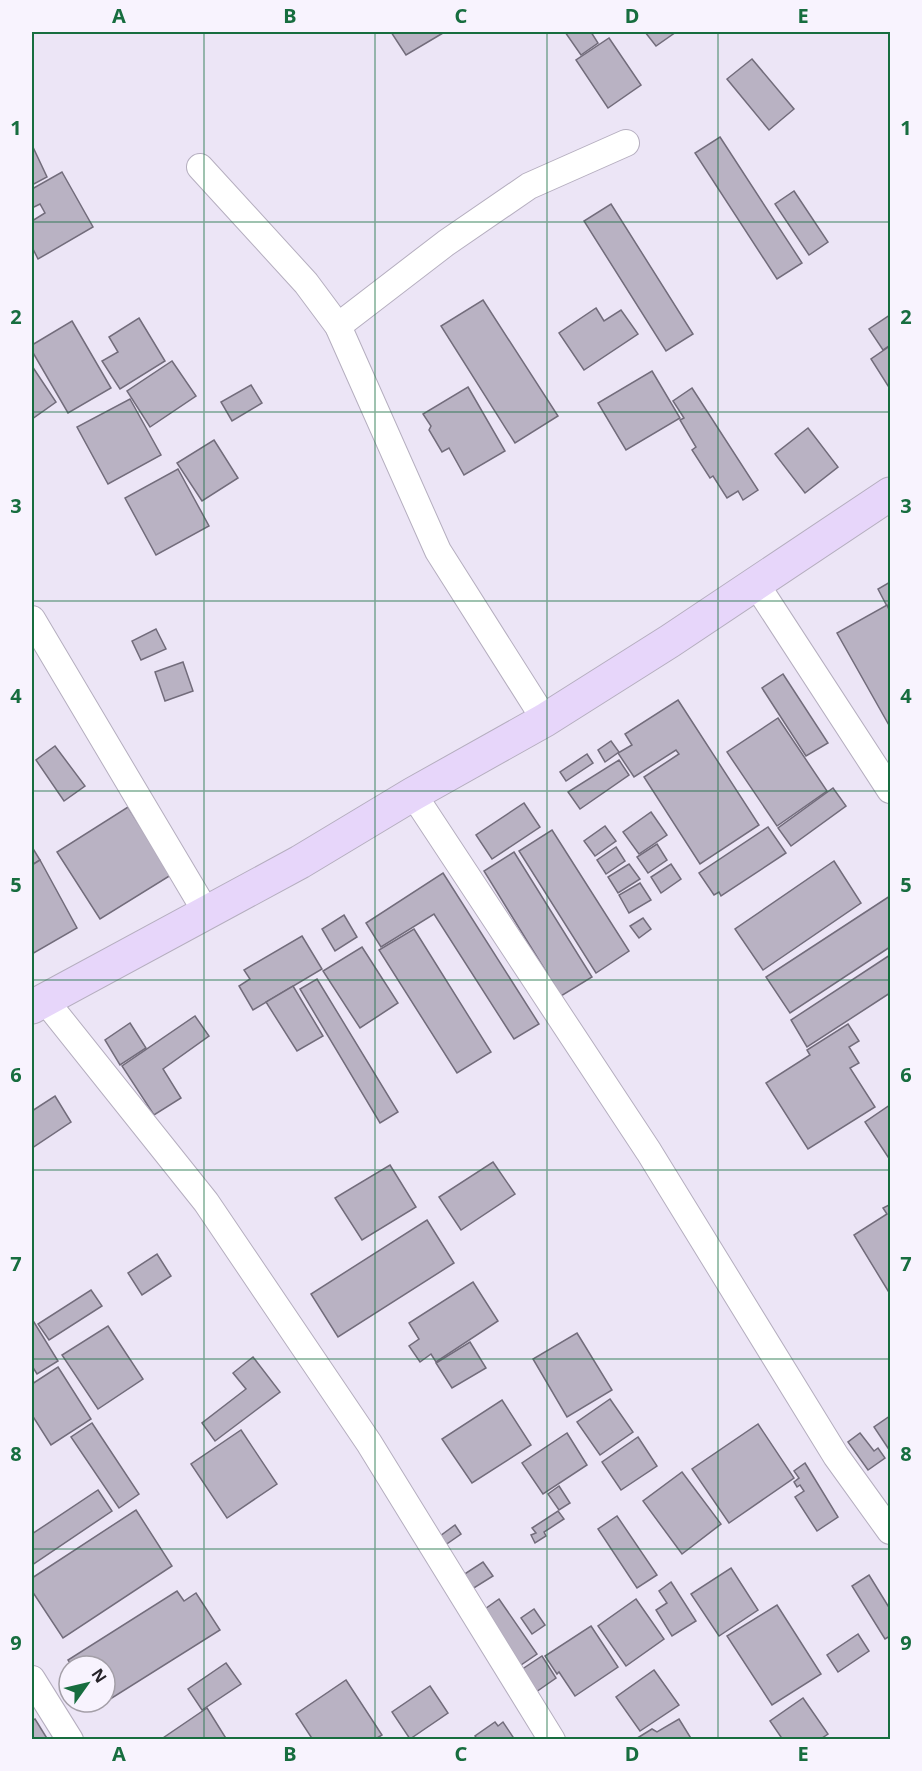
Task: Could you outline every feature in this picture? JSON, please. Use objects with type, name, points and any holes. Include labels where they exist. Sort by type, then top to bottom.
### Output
[{"type":"street","points":[[338,326],[446,243],[529,186],[626,143]]},
{"type":"street","points":[[201,167],[306,283],[338,326],[438,551],[546,720]]},
{"type":"street","points":[[552,1740],[369,1443],[206,1202],[38,1003],[300,862],[413,794],[546,720],[670,641],[891,494]]},
{"type":"street","points":[[756,584],[891,790]]},
{"type":"street","points":[[32,619],[206,912]]},
{"type":"street","points":[[413,794],[649,1152],[836,1456],[891,1531]]},
{"type":"street","points":[[32,1679],[70,1740]]},
{"type":"building","points":[[391,32],[442,32],[443,33],[406,55]]},
{"type":"building","points":[[565,32],[591,32],[598,43],[581,55]]},
{"type":"building","points":[[645,32],[676,32],[656,46]]},
{"type":"building","points":[[609,38],[641,85],[608,108],[576,60]]},
{"type":"building","points":[[752,59],[794,109],[769,130],[727,79]]},
{"type":"building","points":[[720,137],[802,263],[777,279],[695,153]]},
{"type":"building","points":[[32,145],[47,177],[32,185]]},
{"type":"building","points":[[62,172],[93,227],[38,259],[32,247],[32,221],[45,213],[40,204],[32,208],[32,189]]},
{"type":"building","points":[[794,191],[828,242],[809,255],[775,204]]},
{"type":"building","points":[[611,204],[693,334],[666,351],[584,221]]},
{"type":"building","points":[[483,300],[558,416],[515,443],[441,326]]},
{"type":"building","points":[[596,308],[604,321],[621,310],[638,334],[584,370],[559,333]]},
{"type":"building","points":[[890,315],[890,345],[883,350],[869,329]]},
{"type":"building","points":[[139,318],[165,361],[120,389],[102,361],[118,352],[109,337]]},
{"type":"building","points":[[72,321],[111,388],[68,413],[32,351],[32,345]]},
{"type":"building","points":[[890,346],[890,389],[871,359]]},
{"type":"building","points":[[172,361],[196,396],[150,427],[127,391]]},
{"type":"building","points":[[32,366],[56,402],[32,419]]},
{"type":"building","points":[[652,371],[680,418],[626,450],[598,403]]},
{"type":"building","points":[[251,385],[262,403],[232,421],[221,402]]},
{"type":"building","points":[[468,387],[505,451],[464,475],[449,448],[442,452],[423,414]]},
{"type":"building","points":[[692,388],[758,490],[743,500],[738,491],[727,498],[713,476],[710,478],[692,450],[696,447],[680,420],[684,418],[673,401]]},
{"type":"building","points":[[130,399],[161,455],[108,484],[77,427]]},
{"type":"building","points":[[808,428],[838,467],[805,493],[775,454]]},
{"type":"building","points":[[214,440],[238,478],[202,501],[177,463]]},
{"type":"building","points":[[178,469],[209,526],[156,555],[125,498]]},
{"type":"building","points":[[890,582],[890,612],[878,589]]},
{"type":"building","points":[[887,605],[890,612],[890,727],[837,633]]},
{"type":"building","points":[[156,629],[166,649],[141,660],[132,641]]},
{"type":"building","points":[[183,662],[193,691],[165,701],[155,672]]},
{"type":"building","points":[[783,674],[828,743],[806,756],[762,688]]},
{"type":"building","points":[[678,700],[759,825],[700,864],[644,777],[679,754],[676,750],[634,777],[618,753],[632,745],[625,734]]},
{"type":"building","points":[[778,718],[827,791],[777,826],[727,752]]},
{"type":"building","points":[[611,741],[619,752],[605,762],[598,750]]},
{"type":"building","points":[[55,746],[85,786],[64,801],[36,760]]},
{"type":"building","points":[[587,754],[593,763],[566,781],[560,772]]},
{"type":"building","points":[[619,760],[629,775],[580,809],[568,792]]},
{"type":"building","points":[[833,788],[846,806],[791,846],[778,828]]},
{"type":"building","points":[[524,803],[540,827],[492,859],[476,835]]},
{"type":"building","points":[[128,807],[171,875],[100,919],[57,852]]},
{"type":"building","points":[[651,812],[667,835],[639,854],[623,832]]},
{"type":"building","points":[[605,826],[616,841],[595,856],[584,841]]},
{"type":"building","points":[[768,827],[786,853],[721,896],[719,892],[714,895],[699,873]]},
{"type":"building","points":[[552,830],[629,951],[596,973],[519,851]]},
{"type":"building","points":[[657,844],[667,860],[648,873],[637,857]]},
{"type":"building","points":[[32,847],[40,860],[32,865]]},
{"type":"building","points":[[616,847],[625,861],[606,874],[597,860]]},
{"type":"building","points":[[514,852],[592,977],[561,996],[484,871]]},
{"type":"building","points":[[40,860],[77,928],[32,954],[32,865]]},
{"type":"building","points":[[834,861],[861,903],[763,970],[735,929]]},
{"type":"building","points":[[629,864],[640,879],[618,893],[608,877]]},
{"type":"building","points":[[671,864],[681,879],[661,893],[651,877]]},
{"type":"building","points":[[443,873],[539,1024],[514,1039],[434,914],[381,947],[366,923]]},
{"type":"building","points":[[640,883],[651,900],[629,913],[619,895]]},
{"type":"building","points":[[890,896],[890,947],[790,1013],[766,977]]},
{"type":"building","points":[[344,915],[357,937],[335,951],[322,929]]},
{"type":"building","points":[[643,918],[651,929],[639,938],[630,926]]},
{"type":"building","points":[[414,929],[491,1052],[457,1073],[379,950]]},
{"type":"building","points":[[302,936],[322,969],[253,1010],[239,986],[250,979],[244,970]]},
{"type":"building","points":[[362,947],[398,1003],[360,1028],[323,971]]},
{"type":"building","points":[[890,955],[890,993],[807,1047],[791,1020]]},
{"type":"building","points":[[317,979],[398,1112],[380,1123],[300,989]]},
{"type":"building","points":[[293,986],[323,1036],[297,1051],[266,1002]]},
{"type":"building","points":[[195,1016],[209,1036],[163,1069],[181,1098],[154,1115],[122,1066]]},
{"type":"building","points":[[130,1023],[146,1048],[120,1065],[105,1040]]},
{"type":"building","points":[[848,1024],[859,1041],[849,1047],[859,1063],[850,1068],[875,1107],[808,1149],[766,1083],[810,1055],[807,1050]]},
{"type":"building","points":[[55,1096],[71,1122],[32,1148],[32,1111]]},
{"type":"building","points":[[890,1105],[890,1160],[865,1122]]},
{"type":"building","points":[[493,1162],[515,1194],[461,1230],[439,1197]]},
{"type":"building","points":[[390,1165],[416,1207],[362,1240],[335,1198]]},
{"type":"building","points":[[889,1205],[890,1294],[854,1235],[887,1214],[883,1208]]},
{"type":"building","points":[[427,1220],[454,1263],[338,1337],[311,1294]]},
{"type":"building","points":[[157,1254],[171,1276],[142,1295],[128,1273]]},
{"type":"building","points":[[473,1282],[498,1321],[436,1362],[431,1354],[420,1362],[409,1346],[419,1339],[409,1323]]},
{"type":"building","points":[[91,1290],[102,1306],[49,1340],[38,1324]]},
{"type":"building","points":[[32,1319],[58,1361],[37,1374],[32,1366]]},
{"type":"building","points":[[108,1326],[143,1379],[98,1409],[62,1355]]},
{"type":"building","points":[[577,1333],[612,1390],[567,1417],[533,1359]]},
{"type":"building","points":[[470,1342],[486,1368],[452,1388],[436,1363]]},
{"type":"building","points":[[253,1357],[280,1392],[215,1441],[202,1423],[246,1389],[233,1373]]},
{"type":"building","points":[[58,1367],[91,1419],[51,1445],[32,1415],[32,1384]]},
{"type":"building","points":[[610,1399],[633,1432],[600,1455],[577,1422]]},
{"type":"building","points":[[502,1400],[531,1445],[472,1483],[442,1439]]},
{"type":"building","points":[[890,1416],[890,1446],[888,1448],[874,1427]]},
{"type":"building","points":[[92,1423],[139,1494],[119,1508],[71,1437]]},
{"type":"building","points":[[758,1424],[794,1478],[729,1523],[692,1469]]},
{"type":"building","points":[[241,1430],[277,1484],[227,1518],[191,1464]]},
{"type":"building","points":[[567,1433],[587,1465],[543,1494],[522,1463]]},
{"type":"building","points":[[860,1433],[874,1451],[878,1448],[885,1458],[868,1470],[848,1442]]},
{"type":"building","points":[[638,1437],[657,1466],[621,1490],[602,1462]]},
{"type":"building","points":[[805,1463],[838,1517],[817,1531],[795,1497],[804,1491],[794,1482],[799,1478],[794,1471]]},
{"type":"building","points":[[682,1472],[721,1524],[682,1554],[643,1501]]},
{"type":"building","points":[[559,1486],[570,1503],[559,1510],[548,1494]]},
{"type":"building","points":[[98,1490],[112,1511],[32,1565],[32,1534]]},
{"type":"building","points":[[136,1510],[172,1566],[63,1638],[32,1591],[32,1578]]},
{"type":"building","points":[[558,1511],[564,1519],[544,1532],[546,1536],[535,1543],[531,1535],[536,1533],[532,1528]]},
{"type":"building","points":[[617,1516],[657,1575],[637,1588],[598,1529]]},
{"type":"building","points":[[455,1525],[461,1534],[441,1548],[436,1539]]},
{"type":"building","points":[[483,1562],[493,1576],[469,1591],[460,1577]]},
{"type":"building","points":[[731,1568],[758,1610],[719,1636],[691,1594]]},
{"type":"building","points":[[869,1575],[890,1609],[890,1636],[885,1639],[852,1586]]},
{"type":"building","points":[[671,1582],[696,1621],[672,1636],[656,1610],[667,1603],[659,1591]]},
{"type":"building","points":[[177,1591],[184,1601],[196,1593],[220,1630],[117,1695],[117,1654],[77,1654]]},
{"type":"building","points":[[499,1599],[537,1654],[518,1667],[478,1614]]},
{"type":"building","points":[[636,1599],[664,1639],[626,1666],[598,1626]]},
{"type":"building","points":[[777,1605],[821,1674],[772,1705],[727,1636]]},
{"type":"building","points":[[534,1609],[545,1625],[532,1634],[521,1618]]},
{"type":"building","points":[[591,1626],[618,1667],[575,1696],[545,1656]]},
{"type":"building","points":[[858,1634],[869,1651],[838,1672],[827,1655]]},
{"type":"building","points":[[542,1656],[556,1678],[536,1692],[521,1670]]},
{"type":"building","points":[[226,1663],[241,1684],[202,1710],[188,1689]]},
{"type":"building","points":[[654,1670],[679,1705],[640,1731],[616,1697]]},
{"type":"building","points":[[346,1680],[382,1735],[374,1740],[313,1740],[296,1714]]},
{"type":"building","points":[[430,1686],[448,1713],[410,1739],[392,1712]]},
{"type":"building","points":[[803,1698],[828,1734],[819,1740],[783,1740],[770,1721]]},
{"type":"building","points":[[207,1708],[227,1740],[160,1740]]},
{"type":"building","points":[[35,1719],[48,1740],[32,1740],[32,1721]]},
{"type":"building","points":[[679,1719],[692,1740],[634,1740],[652,1729],[657,1732]]},
{"type":"building","points":[[495,1722],[498,1726],[503,1722],[515,1740],[478,1740],[475,1736]]}]
